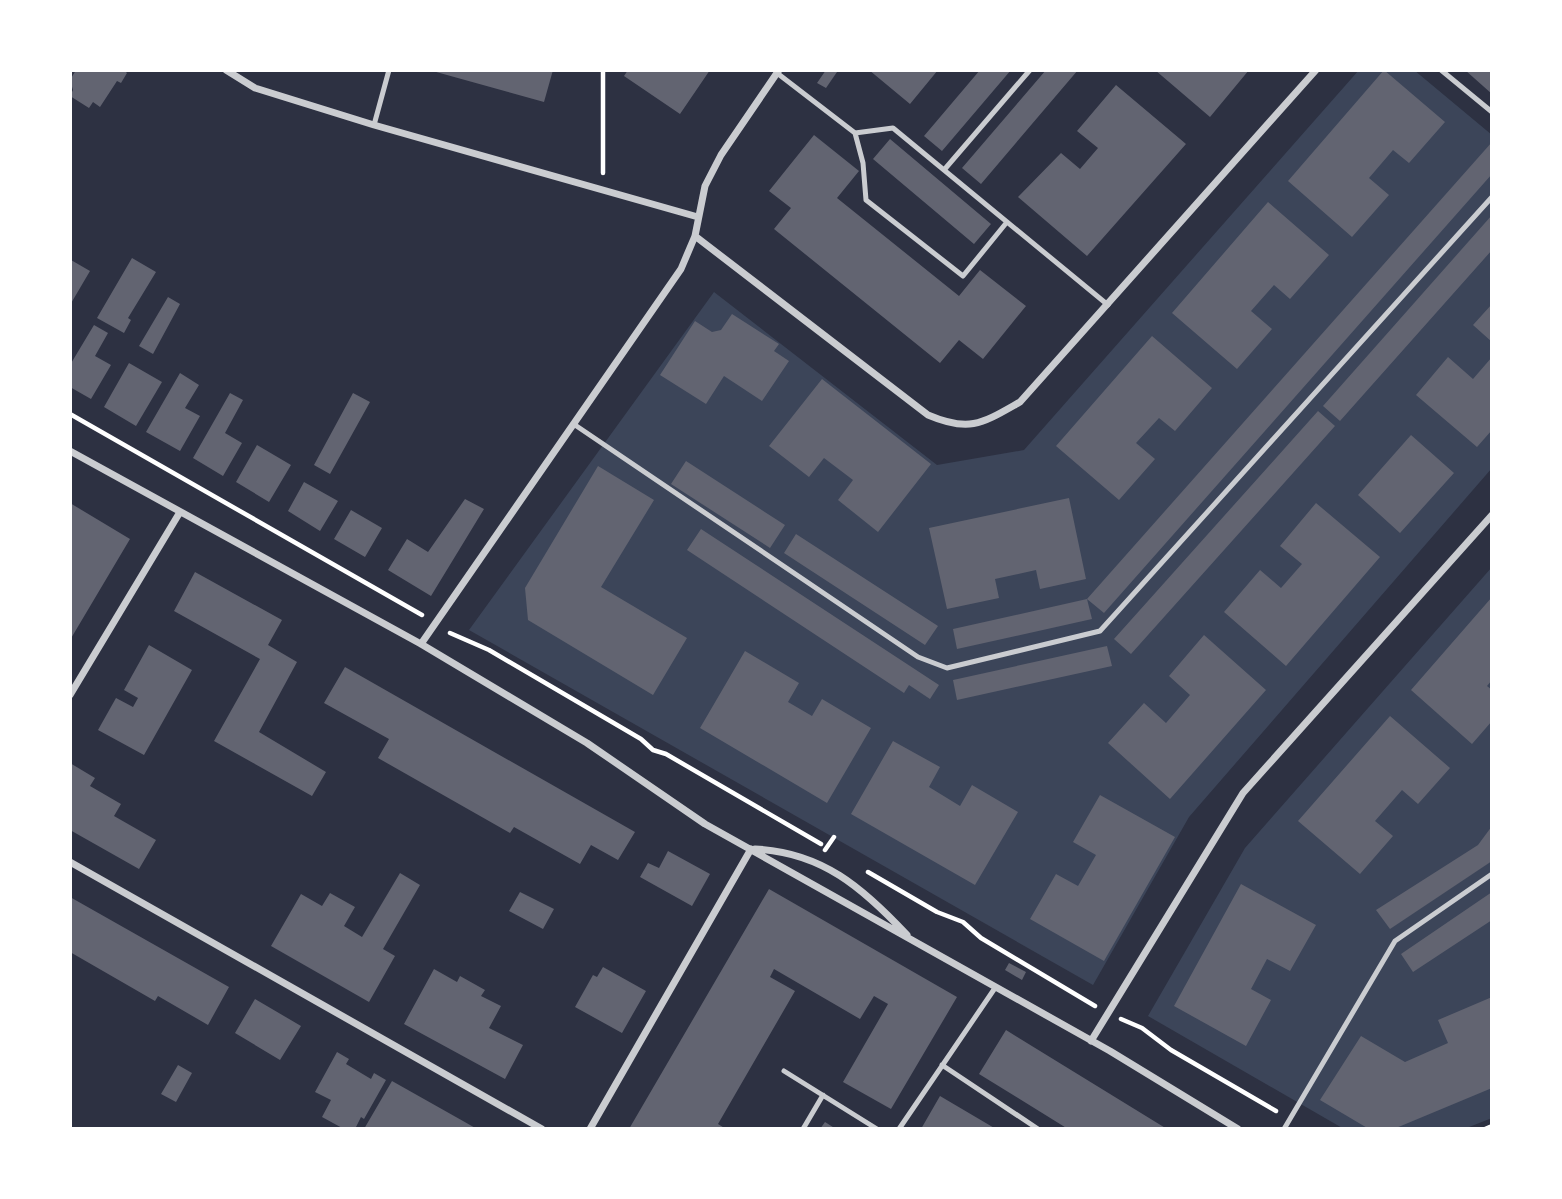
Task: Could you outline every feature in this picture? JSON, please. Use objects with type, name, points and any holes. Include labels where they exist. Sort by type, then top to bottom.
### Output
[{"type":"street","points":[[226,70],[255,88],[602,192],[698,217]]},
{"type":"street","points":[[695,236],[928,415],[950,424],[979,425],[1020,402],[1316,70]]},
{"type":"street","points":[[421,644],[681,269],[695,236],[705,186],[721,155],[778,71]]},
{"type":"street","points":[[70,451],[421,644],[587,743],[705,824],[1091,1041],[1238,1129]]},
{"type":"street","points":[[70,695],[180,512]]},
{"type":"street","points":[[1091,1041],[1243,793],[1492,515]]},
{"type":"street","points":[[751,849],[788,852],[839,873],[882,908],[912,940]]},
{"type":"street","points":[[590,1129],[751,849]]},
{"type":"street","points":[[70,862],[542,1129]]},
{"type":"lane","points":[[374,125],[389,70]]},
{"type":"lane","points":[[944,170],[1030,70]]},
{"type":"lane","points":[[1441,70],[1492,112]]},
{"type":"lane","points":[[778,71],[855,134],[863,163],[866,200],[963,276],[1007,222]]},
{"type":"lane","points":[[855,134],[894,128],[1108,305]]},
{"type":"lane","points":[[575,425],[918,657],[947,668],[1100,631],[1492,197]]},
{"type":"lane","points":[[1284,1129],[1395,941],[1492,874]]},
{"type":"lane","points":[[899,1129],[995,988]]},
{"type":"lane","points":[[942,1065],[1038,1129]]},
{"type":"lane","points":[[784,1071],[877,1129]]},
{"type":"lane","points":[[803,1129],[823,1095]]},
{"type":"path","points":[[602,192],[603,70]]},
{"type":"path","points":[[70,414],[435,622],[489,650],[641,739],[653,750],[666,754],[838,854]]},
{"type":"path","points":[[860,867],[937,912],[963,922],[981,938],[1108,1013],[1142,1028],[1171,1050],[1290,1120]]},
{"type":"path","points":[[1485,1129],[1492,1126]]},
{"type":"shaded area","points":[[1359,70],[1414,70],[1492,135],[1492,468],[1189,817],[1093,985],[469,630],[714,292],[937,465],[1024,450]]},
{"type":"shaded area","points":[[1492,567],[1492,1118],[1464,1129],[1344,1129],[1148,1016],[1245,848]]},
{"type":"building","points":[[76,70],[124,70],[127,73],[121,83],[117,81],[100,107],[93,102],[89,108],[70,96],[73,90],[70,80]]},
{"type":"building","points":[[429,70],[553,70],[544,102]]},
{"type":"building","points":[[628,70],[710,70],[680,114],[624,76]]},
{"type":"building","points":[[826,70],[837,72],[826,88],[817,83]]},
{"type":"building","points":[[869,70],[938,70],[910,104]]},
{"type":"building","points":[[980,70],[1011,70],[942,151],[924,136]]},
{"type":"building","points":[[1046,70],[1078,70],[981,184],[962,168]]},
{"type":"building","points":[[1155,70],[1249,70],[1210,117]]},
{"type":"building","points":[[1384,70],[1445,122],[1409,163],[1393,150],[1369,178],[1389,195],[1352,237],[1288,181]]},
{"type":"building","points":[[1465,70],[1492,70],[1492,94]]},
{"type":"building","points":[[1116,85],[1186,144],[1087,256],[1018,197],[1061,153],[1080,169],[1098,148],[1077,131]]},
{"type":"building","points":[[814,135],[859,171],[837,198],[959,296],[980,270],[1026,306],[983,359],[959,340],[940,363],[774,229],[791,208],[769,191]]},
{"type":"building","points":[[890,139],[991,224],[974,244],[873,159]]},
{"type":"building","points":[[1492,142],[1492,174],[1104,613],[1087,599]]},
{"type":"building","points":[[1268,202],[1329,255],[1290,299],[1274,285],[1251,311],[1272,329],[1237,369],[1172,313]]},
{"type":"building","points":[[1492,215],[1492,250],[1340,421],[1323,406]]},
{"type":"building","points":[[132,258],[156,272],[128,318],[131,320],[124,333],[97,318]]},
{"type":"building","points":[[70,261],[90,271],[70,305]]},
{"type":"building","points":[[168,297],[180,304],[153,354],[139,346]]},
{"type":"building","points":[[1492,304],[1492,342],[1473,325]]},
{"type":"building","points":[[732,314],[779,344],[774,351],[789,361],[762,401],[724,376],[706,404],[660,375],[695,321],[712,332],[721,330]]},
{"type":"building","points":[[94,325],[108,333],[95,356],[111,365],[91,399],[70,387],[70,365]]},
{"type":"building","points":[[1152,336],[1212,388],[1175,431],[1159,418],[1136,443],[1155,459],[1119,500],[1056,446]]},
{"type":"building","points":[[1448,357],[1473,379],[1492,357],[1492,430],[1477,447],[1416,395]]},
{"type":"building","points":[[129,363],[162,382],[136,426],[104,407]]},
{"type":"building","points":[[180,373],[199,385],[185,408],[200,416],[180,451],[146,432]]},
{"type":"building","points":[[822,379],[931,464],[878,532],[838,500],[853,480],[824,458],[809,477],[769,446]]},
{"type":"building","points":[[230,393],[243,400],[225,433],[242,443],[223,476],[193,458]]},
{"type":"building","points":[[353,393],[370,402],[330,474],[314,465]]},
{"type":"building","points":[[1318,411],[1335,426],[1131,654],[1114,639]]},
{"type":"building","points":[[1411,435],[1454,473],[1400,533],[1358,495]]},
{"type":"building","points":[[257,445],[291,465],[269,502],[236,482]]},
{"type":"building","points":[[686,461],[785,525],[770,548],[671,484]]},
{"type":"building","points":[[598,466],[654,500],[601,587],[687,638],[653,695],[528,620],[525,588]]},
{"type":"building","points":[[304,482],[338,501],[320,531],[288,511]]},
{"type":"building","points":[[1069,498],[1086,579],[1040,589],[1036,570],[995,579],[999,598],[947,609],[929,528]]},
{"type":"building","points":[[465,499],[484,509],[431,596],[388,570],[407,539],[428,552]]},
{"type":"building","points":[[70,503],[130,539],[70,640]]},
{"type":"building","points":[[1316,503],[1380,557],[1286,666],[1224,612],[1260,570],[1281,588],[1302,564],[1280,546]]},
{"type":"building","points":[[351,510],[382,528],[365,557],[334,539]]},
{"type":"building","points":[[701,529],[939,685],[930,699],[909,685],[904,693],[687,550]]},
{"type":"building","points":[[796,534],[938,626],[925,645],[784,553]]},
{"type":"building","points":[[195,572],[282,620],[268,645],[297,662],[259,732],[326,772],[312,796],[214,741],[260,659],[174,611]]},
{"type":"building","points":[[1492,597],[1492,680],[1487,686],[1492,690],[1492,721],[1472,744],[1411,690]]},
{"type":"building","points":[[1087,599],[1092,619],[957,649],[953,629]]},
{"type":"building","points":[[1204,635],[1266,690],[1170,799],[1108,743],[1144,703],[1166,723],[1190,695],[1169,676]]},
{"type":"building","points":[[149,645],[192,670],[144,755],[98,730],[116,698],[133,707],[138,698],[124,690]]},
{"type":"building","points":[[1107,646],[1112,666],[957,700],[953,680]]},
{"type":"building","points":[[745,651],[799,683],[788,702],[812,716],[822,699],[871,728],[827,803],[700,728]]},
{"type":"building","points":[[345,667],[635,832],[618,860],[591,845],[580,864],[514,827],[510,833],[378,758],[389,739],[324,703]]},
{"type":"building","points":[[1390,716],[1450,768],[1418,804],[1402,790],[1375,821],[1393,836],[1360,874],[1298,821]]},
{"type":"building","points":[[893,741],[940,767],[929,787],[960,806],[972,785],[1018,812],[975,885],[851,814]]},
{"type":"building","points":[[70,763],[95,778],[90,786],[121,804],[114,816],[156,840],[139,869],[70,830]]},
{"type":"building","points":[[1100,795],[1175,837],[1104,961],[1030,919],[1056,874],[1078,886],[1096,855],[1073,842]]},
{"type":"building","points":[[1492,826],[1492,861],[1390,929],[1376,910],[1478,845]]},
{"type":"building","points":[[668,851],[710,874],[692,906],[640,877],[648,863],[659,868]]},
{"type":"building","points":[[400,873],[420,885],[383,949],[395,956],[369,1002],[271,946],[301,894],[322,906],[330,893],[355,907],[344,926],[362,937]]},
{"type":"building","points":[[1241,884],[1316,925],[1290,971],[1267,959],[1251,989],[1271,1000],[1246,1046],[1174,1006]]},
{"type":"building","points":[[769,889],[957,997],[891,1109],[843,1082],[888,1004],[874,996],[860,1019],[774,969],[770,977],[795,991],[718,1124],[726,1129],[629,1129]]},
{"type":"building","points":[[520,892],[554,909],[543,929],[509,911]]},
{"type":"building","points":[[1492,892],[1492,920],[1413,972],[1401,954]]},
{"type":"building","points":[[70,897],[229,987],[208,1025],[158,996],[155,1001],[70,952]]},
{"type":"building","points":[[1009,963],[1026,972],[1022,980],[1005,970]]},
{"type":"building","points":[[603,967],[646,991],[622,1033],[575,1007],[593,975],[597,977]]},
{"type":"building","points":[[434,969],[457,982],[460,976],[485,990],[481,996],[501,1006],[489,1028],[523,1045],[505,1079],[404,1024]]},
{"type":"building","points":[[1492,997],[1492,1088],[1396,1128],[1369,1129],[1320,1100],[1361,1036],[1405,1062],[1448,1043],[1438,1020]]},
{"type":"building","points":[[255,999],[301,1026],[280,1060],[235,1033]]},
{"type":"building","points":[[1006,1030],[1167,1129],[1068,1129],[979,1074]]},
{"type":"building","points":[[337,1052],[349,1059],[346,1064],[371,1079],[374,1073],[386,1080],[364,1119],[361,1117],[355,1129],[344,1129],[322,1117],[331,1100],[315,1092]]},
{"type":"building","points":[[178,1065],[192,1073],[176,1102],[161,1094]]},
{"type":"building","points":[[392,1081],[463,1121],[477,1129],[364,1129]]},
{"type":"building","points":[[940,1096],[996,1129],[921,1129]]},
{"type":"building","points":[[825,1122],[836,1129],[820,1129]]}]
